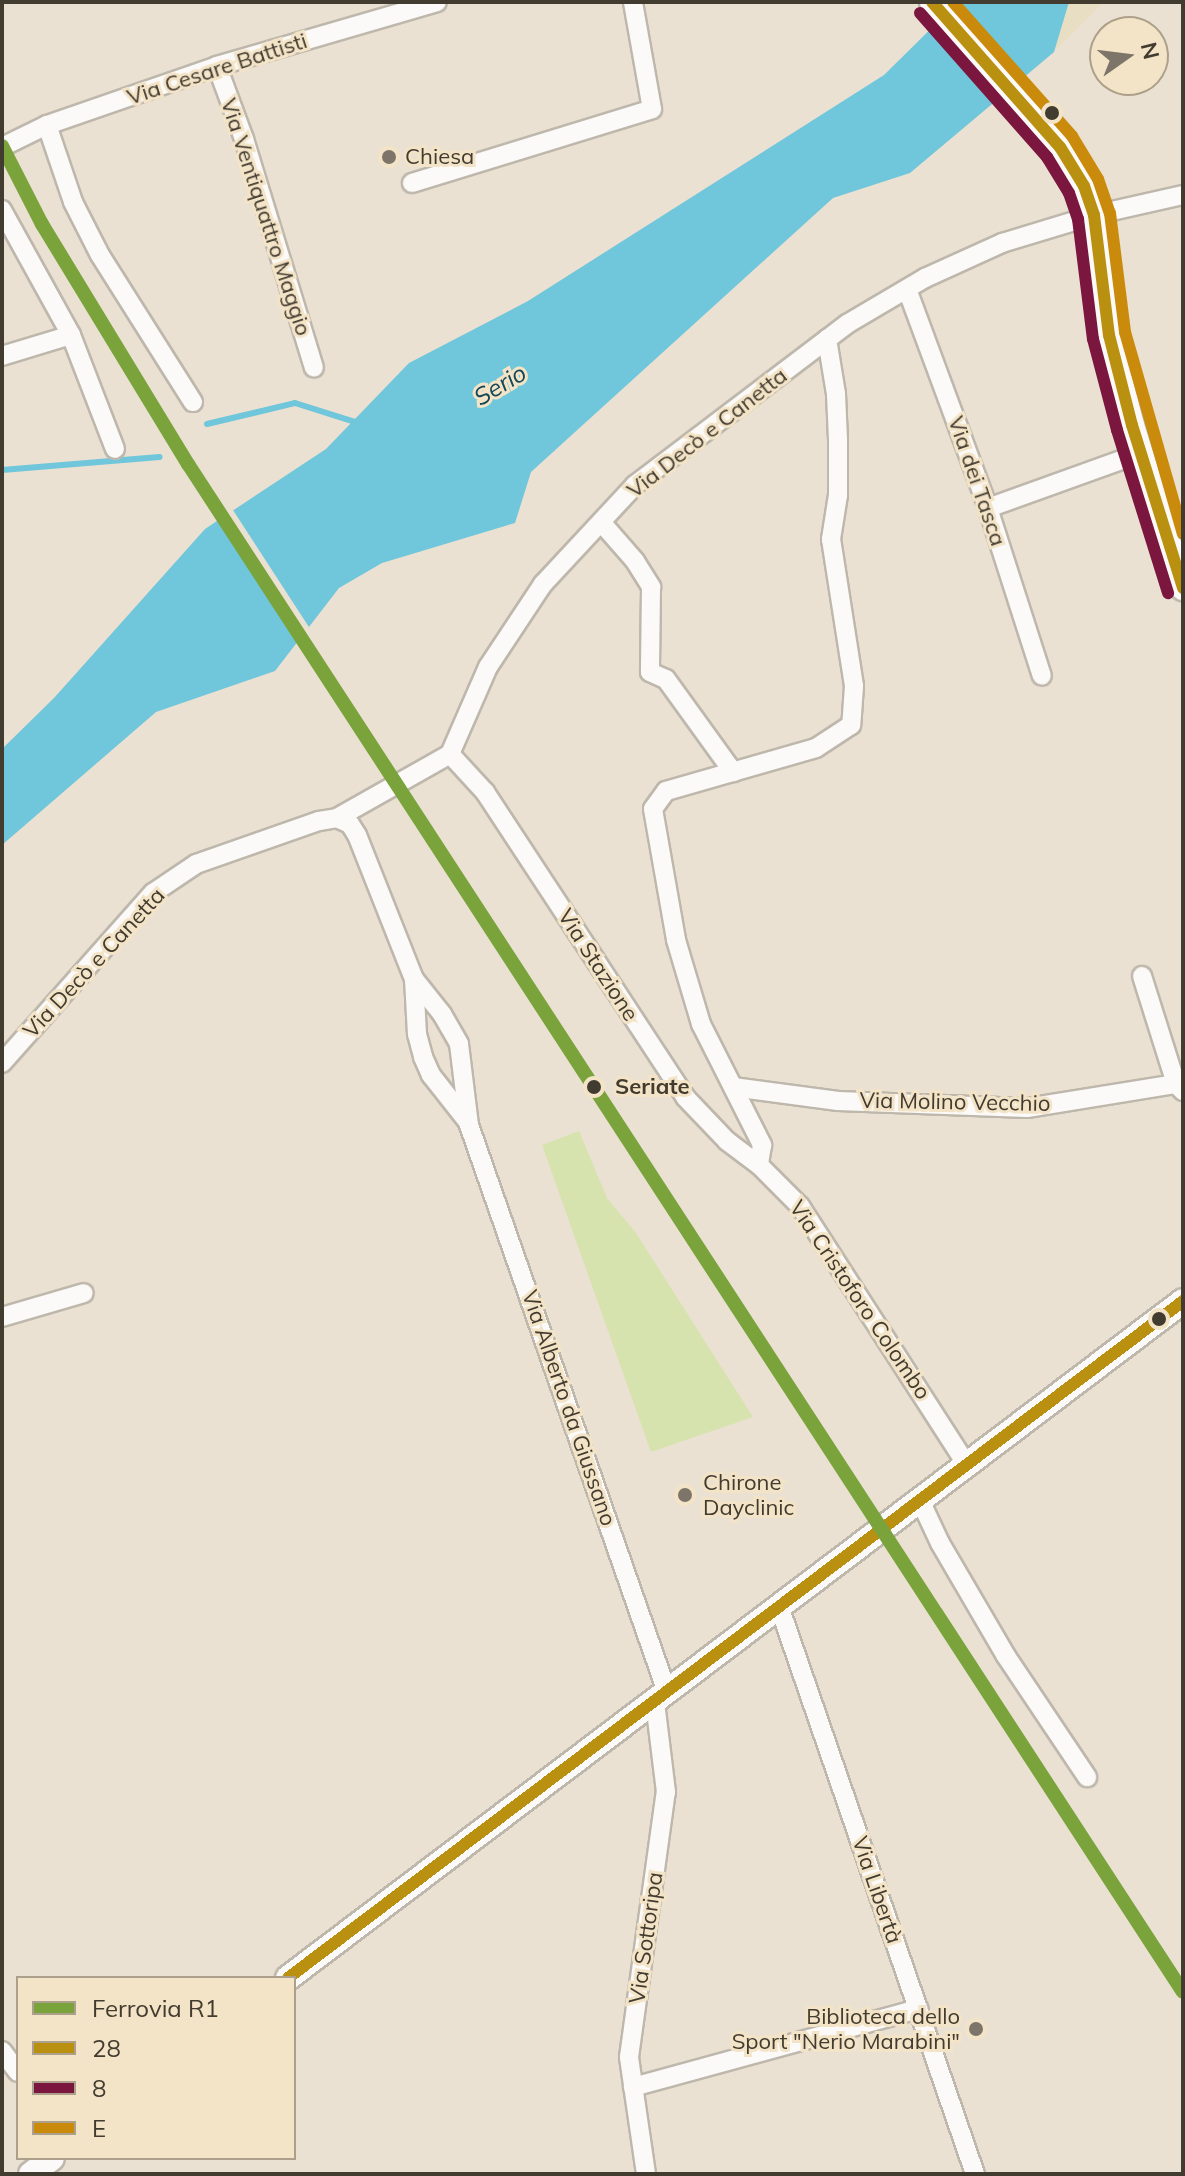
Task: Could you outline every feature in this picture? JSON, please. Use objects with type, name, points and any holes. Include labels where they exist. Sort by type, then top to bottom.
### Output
[{"type":"main road","points":[[932,2],[1060,147],[1084,186],[1094,215],[1109,335],[1141,453],[1182,582]]},
{"type":"main road","points":[[291,1976],[1183,1301]]},
{"type":"main road","points":[[31,2174],[49,2160]]},
{"type":"street","name":"Via Cesare Battisti","points":[[2,147],[47,125],[217,66],[437,2]]},
{"type":"street","points":[[412,183],[652,109],[633,2]]},
{"type":"street","name":"Via Ventiquattro Maggio","points":[[217,66],[244,139],[314,368]]},
{"type":"street","points":[[47,125],[73,202],[100,255],[193,402]]},
{"type":"street","name":"Via Decò e Canetta","points":[[2,1063],[153,893],[196,864],[319,821],[337,818],[450,754],[488,667],[543,584],[635,485],[827,339],[907,289],[1002,243],[1094,215],[1183,195]]},
{"type":"street","points":[[2,210],[71,335],[115,449]]},
{"type":"street","name":"Via dei Tasca","points":[[907,289],[988,508],[1042,676]]},
{"type":"street","points":[[2,356],[71,335]]},
{"type":"street","points":[[759,1165],[762,1145],[701,1024],[676,940],[653,809],[666,791],[816,748],[851,725],[854,686],[831,539],[838,495],[838,440],[836,394],[827,339]]},
{"type":"street","points":[[988,508],[1141,453]]},
{"type":"street","points":[[601,522],[635,561],[651,587],[650,672],[666,679],[674,688],[733,772]]},
{"type":"street","name":"Via Stazione","points":[[450,754],[485,792],[685,1097],[727,1141],[759,1165]]},
{"type":"street","points":[[337,818],[350,824],[357,835],[414,979],[442,1014],[459,1044],[461,1080],[469,1125]]},
{"type":"street","name":"Via Molino Vecchio","points":[[733,1087],[838,1101],[1027,1108],[1180,1087],[1142,976]]},
{"type":"street","points":[[414,979],[423,1057],[440,1089],[469,1125]]},
{"type":"street","points":[[417,1021],[426,1015],[442,1014]]},
{"type":"street","points":[[440,1089],[461,1080]]},
{"type":"street","name":"Via Alberto da Giussano","points":[[469,1125],[661,1697]]},
{"type":"street","name":"Via Cristoforo Colombo","points":[[759,1165],[800,1206],[966,1464]]},
{"type":"street","points":[[2,1317],[84,1293]]},
{"type":"street","points":[[919,1498],[1006,1656],[1087,1777]]},
{"type":"street","name":"Via Libertà","points":[[779,1606],[975,2174]]},
{"type":"street","name":"Via Sottoripa","points":[[646,2174],[629,2057],[666,1792],[661,1697]]},
{"type":"street","points":[[633,2087],[919,2009]]},
{"type":"street","points":[[2,2051],[16,2069]]},
{"type":"green space","points":[[579,1131],[607,1198],[636,1233],[753,1417],[651,1452],[542,1145]]},
{"type":"sand","points":[[1069,2],[1104,2],[1054,52]]},
{"type":"water","name":"Serio","points":[[958,2],[1069,2],[1054,52],[910,173],[833,198],[531,472],[515,523],[382,563],[339,588],[275,671],[156,712],[2,845],[2,749],[54,698],[205,529],[326,449],[409,363],[528,301],[884,75]]},
{"type":"pier","points":[[231,507],[311,630],[296,640],[216,517]]},
{"type":"waterway","points":[[207,424],[295,403],[358,423]]},
{"type":"waterway","points":[[2,470],[159,457]]},
{"type":"rail line","name":"R1","points":[[2,146],[42,224],[188,464],[1183,1992]]},
{"type":"transit line","name":"28","points":[[932,2],[1060,147],[1084,186],[1094,215],[1109,335],[1132,425],[1183,588]]},
{"type":"transit line","name":"E","points":[[953,2],[1072,136],[1098,179],[1110,213],[1125,332],[1183,534]]},
{"type":"transit line","name":"8","points":[[920,13],[1047,157],[1069,193],[1078,219],[1093,339],[1117,430],[1168,593]]},
{"type":"transit line","name":"28","points":[[291,1976],[1183,1301]]},
{"type":"place","name":"Chiesa","points":[[389,157]]},
{"type":"place","name":"Seriate","points":[[594,1087]]},
{"type":"place","name":"Chirone Dayclinic","points":[[685,1495]]},
{"type":"place","name":"Biblioteca dello Sport \"Nerio Marabini\"","points":[[976,2029]]}]
